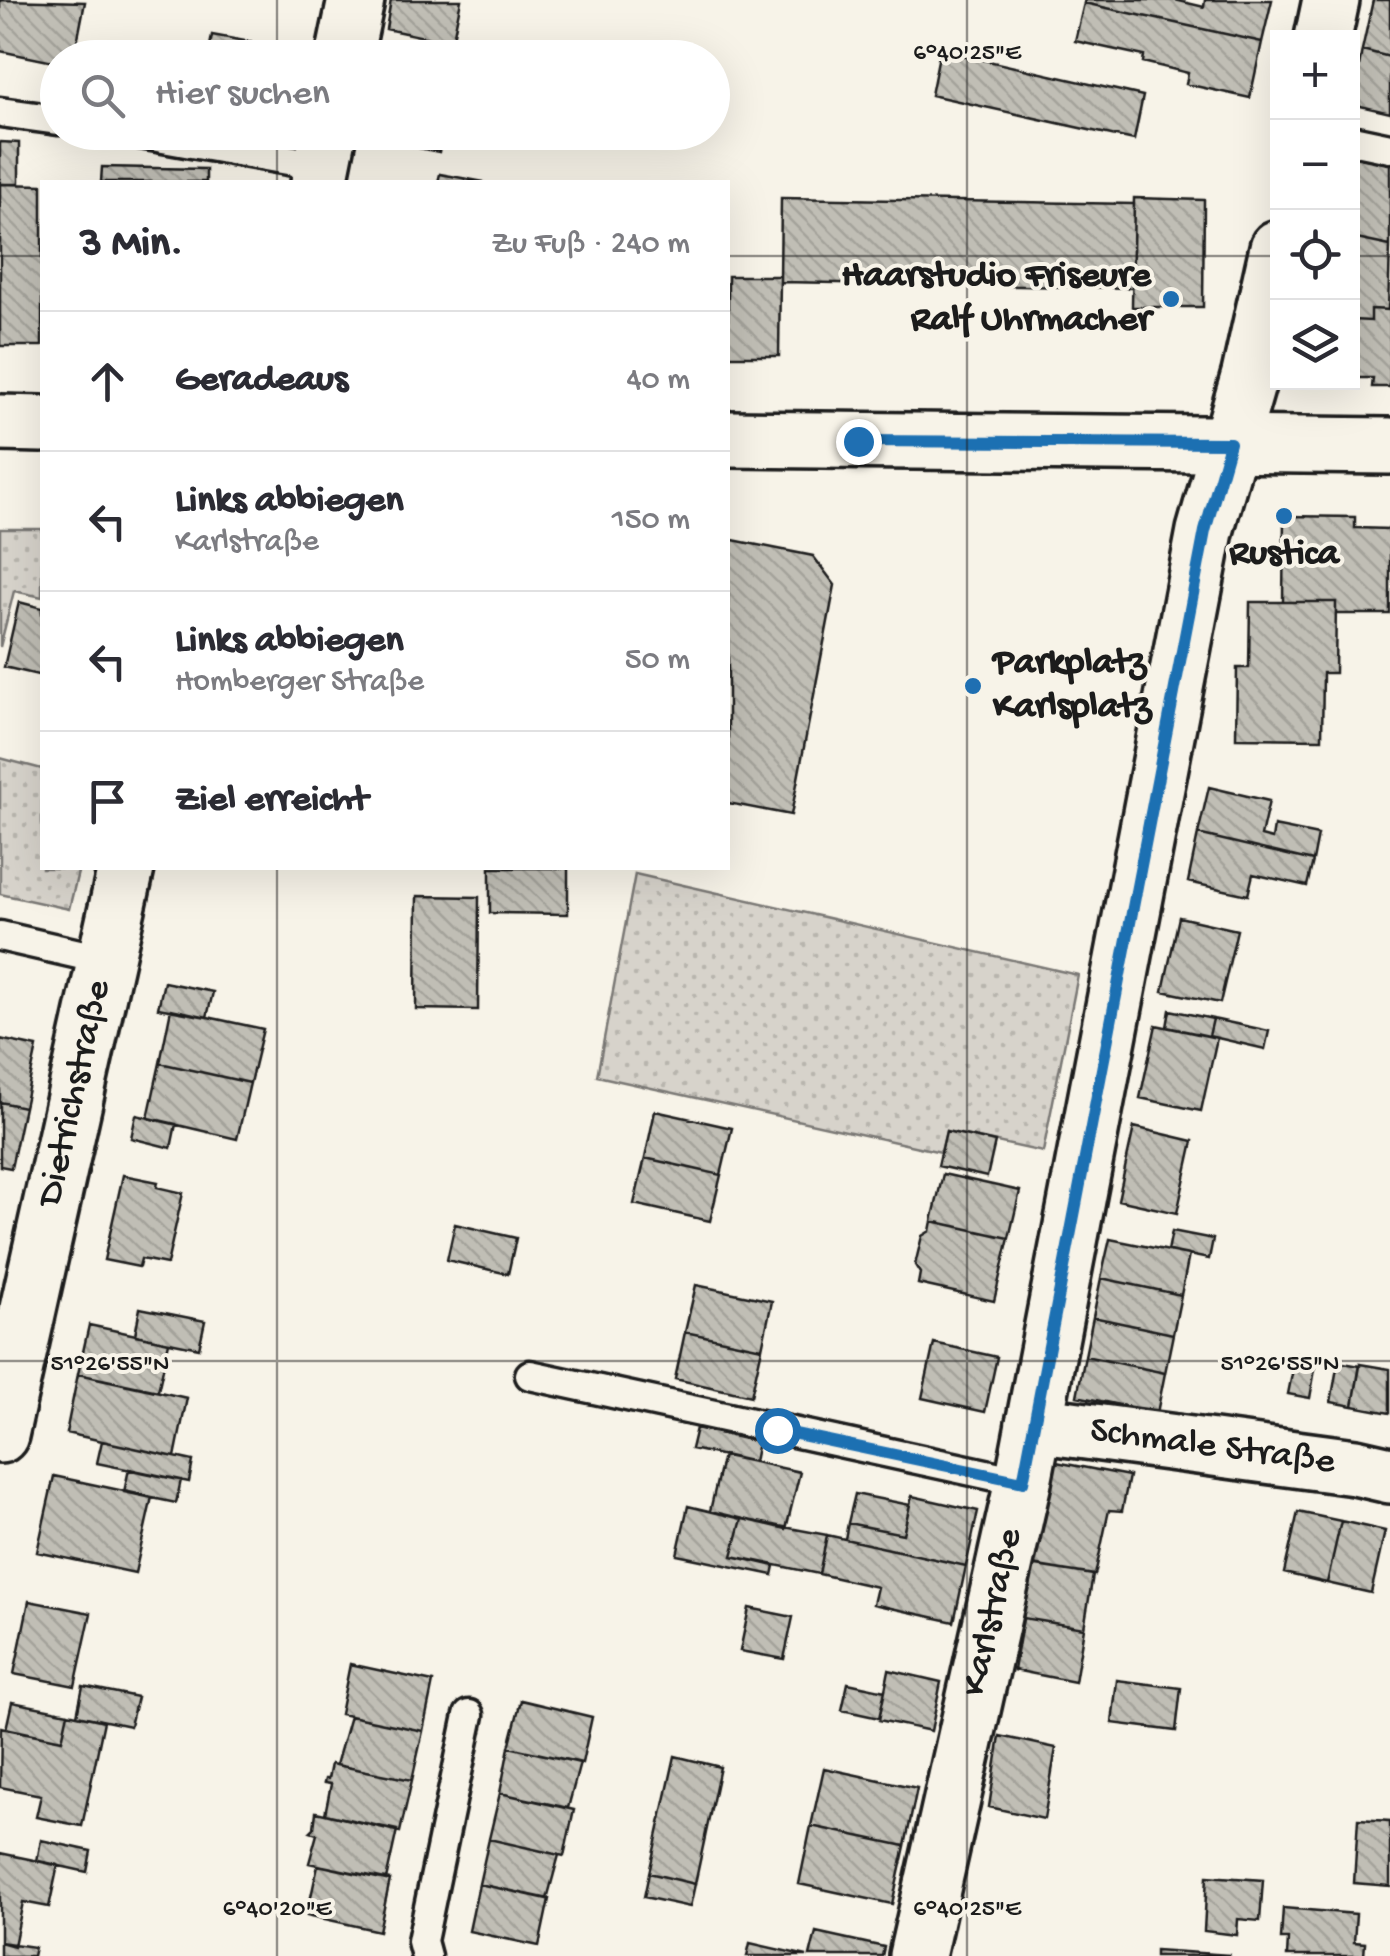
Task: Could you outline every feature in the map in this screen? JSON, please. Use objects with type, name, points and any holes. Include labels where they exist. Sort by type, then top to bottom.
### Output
[{"type":"street","points":[[348,40],[356,0]]},
{"type":"street","points":[[1325,30],[1331,0]]},
{"type":"street","name":"Karlstraße","points":[[917,1956],[1023,1482],[1205,531],[1250,374],[1270,284]]},
{"type":"street","points":[[0,423],[40,424]]},
{"type":"street","points":[[730,439],[1390,446]]},
{"type":"street","name":"Dietrichstraße","points":[[0,1435],[126,870]]},
{"type":"street","name":"Schmale Straße","points":[[1034,1424],[1390,1474]]},
{"type":"lane","points":[[0,112],[40,118]]},
{"type":"lane","points":[[1360,142],[1390,148]]},
{"type":"lane","points":[[254,150],[323,160]]},
{"type":"lane","points":[[0,936],[106,960]]},
{"type":"lane","points":[[530,1376],[1023,1482]]},
{"type":"lane","points":[[426,1956],[422,1941],[469,1715]]},
{"type":"shaded area","points":[[0,529],[40,529],[40,597],[14,591],[0,647]]},
{"type":"shaded area","points":[[0,758],[40,768],[40,870],[79,870],[69,909],[0,894]]},
{"type":"shaded area","points":[[635,874],[1078,975],[1043,1152],[946,1131],[941,1152],[597,1076]]},
{"type":"building","points":[[0,0],[85,2],[78,40],[40,40],[40,59],[0,51]]},
{"type":"building","points":[[391,0],[461,0],[453,40],[386,29]]},
{"type":"building","points":[[1175,0],[1204,7],[1205,0],[1272,0],[1262,42],[1084,3]]},
{"type":"building","points":[[1373,0],[1390,0],[1390,57],[1362,50]]},
{"type":"building","points":[[1084,3],[1262,42],[1250,98],[1186,84],[1188,73],[1143,62],[1144,56],[1075,41]]},
{"type":"building","points":[[212,35],[240,40],[211,40]]},
{"type":"building","points":[[940,50],[1143,96],[1134,140],[931,95]]},
{"type":"building","points":[[1362,50],[1390,57],[1390,113],[1360,106]]},
{"type":"building","points":[[0,142],[19,143],[19,184],[0,184]]},
{"type":"building","points":[[1360,158],[1390,164],[1390,246],[1360,240]]},
{"type":"building","points":[[102,167],[206,169],[206,180],[101,180]]},
{"type":"building","points":[[440,174],[473,180],[438,180]]},
{"type":"building","points":[[0,184],[40,185],[40,346],[0,346]]},
{"type":"building","points":[[781,198],[1134,204],[1132,288],[780,282]]},
{"type":"building","points":[[1134,198],[1204,200],[1203,307],[1132,307]]},
{"type":"building","points":[[1360,240],[1390,246],[1388,310],[1371,309],[1371,321],[1360,320]]},
{"type":"building","points":[[730,276],[780,276],[779,356],[730,356]]},
{"type":"building","points":[[1371,309],[1390,310],[1390,387],[1372,387],[1373,378],[1360,378],[1360,320],[1371,321]]},
{"type":"building","points":[[1284,516],[1355,517],[1355,528],[1390,529],[1390,614],[1336,614],[1336,602],[1283,602]]},
{"type":"building","points":[[730,539],[813,556],[835,585],[791,815],[730,803]]},
{"type":"building","points":[[19,602],[40,607],[40,676],[4,667]]},
{"type":"building","points":[[1250,602],[1336,602],[1335,673],[1323,673],[1322,739],[1236,738],[1237,668],[1249,668]]},
{"type":"building","points":[[1209,787],[1269,801],[1261,836],[1272,839],[1274,826],[1318,835],[1313,861],[1198,834]]},
{"type":"building","points":[[1198,834],[1313,861],[1307,886],[1253,874],[1248,895],[1188,882]]},
{"type":"building","points":[[490,870],[568,870],[568,914],[490,913]]},
{"type":"building","points":[[417,896],[479,897],[478,1010],[416,1009]]},
{"type":"building","points":[[1179,917],[1237,930],[1220,1003],[1163,991]]},
{"type":"building","points":[[164,982],[213,992],[207,1017],[158,1008]]},
{"type":"building","points":[[171,1009],[263,1029],[250,1083],[160,1063]]},
{"type":"building","points":[[1170,1010],[1213,1019],[1209,1036],[1167,1027]]},
{"type":"building","points":[[1213,1019],[1269,1031],[1265,1049],[1209,1036]]},
{"type":"building","points":[[1156,1025],[1217,1038],[1201,1111],[1140,1098]]},
{"type":"building","points":[[0,1039],[37,1047],[24,1107],[0,1102]]},
{"type":"building","points":[[160,1063],[250,1083],[237,1139],[148,1118]]},
{"type":"building","points":[[0,1102],[24,1107],[11,1168],[0,1166]]},
{"type":"building","points":[[655,1111],[732,1128],[721,1175],[645,1158]]},
{"type":"building","points":[[136,1115],[176,1124],[171,1148],[131,1138]]},
{"type":"building","points":[[1134,1127],[1193,1141],[1177,1213],[1118,1200]]},
{"type":"building","points":[[946,1131],[995,1142],[987,1177],[938,1166]]},
{"type":"building","points":[[645,1158],[721,1175],[710,1221],[634,1204]]},
{"type":"building","points":[[943,1174],[1020,1191],[1009,1238],[932,1221]]},
{"type":"building","points":[[123,1175],[158,1182],[157,1187],[183,1193],[167,1264],[141,1259],[139,1267],[104,1260]]},
{"type":"building","points":[[932,1221],[1009,1238],[994,1301],[918,1284],[920,1273],[915,1265],[922,1236],[930,1231]]},
{"type":"building","points":[[455,1224],[516,1238],[508,1274],[447,1260]]},
{"type":"building","points":[[1172,1231],[1213,1239],[1209,1259],[1168,1251]]},
{"type":"building","points":[[1110,1239],[1189,1255],[1181,1295],[1101,1278]]},
{"type":"building","points":[[1101,1278],[1181,1295],[1173,1334],[1093,1317]]},
{"type":"building","points":[[696,1285],[772,1301],[762,1348],[685,1332]]},
{"type":"building","points":[[140,1308],[205,1321],[199,1348],[135,1335]]},
{"type":"building","points":[[1093,1317],[1173,1334],[1165,1373],[1085,1356]]},
{"type":"building","points":[[89,1325],[169,1342],[158,1391],[78,1374]]},
{"type":"building","points":[[685,1332],[762,1348],[751,1396],[675,1379]]},
{"type":"building","points":[[934,1343],[997,1357],[985,1412],[922,1398]]},
{"type":"building","points":[[1296,1354],[1317,1358],[1310,1398],[1288,1394]]},
{"type":"building","points":[[1085,1356],[1165,1373],[1157,1413],[1077,1396]]},
{"type":"building","points":[[1338,1362],[1360,1366],[1353,1406],[1331,1402]]},
{"type":"building","points":[[1360,1364],[1390,1369],[1390,1413],[1353,1406]]},
{"type":"building","points":[[78,1374],[187,1398],[175,1457],[66,1433]]},
{"type":"building","points":[[696,1428],[758,1442],[754,1462],[691,1449]]},
{"type":"building","points":[[102,1441],[193,1461],[189,1482],[97,1463]]},
{"type":"building","points":[[723,1455],[800,1472],[786,1529],[710,1511]]},
{"type":"building","points":[[1051,1461],[1129,1476],[1122,1511],[1109,1510],[1095,1575],[1029,1565]]},
{"type":"building","points":[[129,1469],[181,1480],[176,1503],[124,1492]]},
{"type":"building","points":[[54,1476],[152,1497],[135,1573],[37,1552]]},
{"type":"building","points":[[855,1494],[910,1505],[903,1534],[848,1523]]},
{"type":"building","points":[[912,1496],[978,1511],[966,1566],[845,1539],[848,1523],[903,1534]]},
{"type":"building","points":[[688,1506],[742,1519],[732,1556],[775,1566],[773,1575],[677,1555]]},
{"type":"building","points":[[1298,1512],[1341,1521],[1327,1583],[1284,1573]]},
{"type":"building","points":[[742,1519],[827,1535],[819,1574],[732,1556]]},
{"type":"building","points":[[1341,1521],[1385,1531],[1371,1593],[1327,1583]]},
{"type":"building","points":[[827,1535],[966,1566],[954,1622],[873,1604],[877,1587],[819,1574]]},
{"type":"building","points":[[1032,1565],[1093,1575],[1084,1628],[1023,1618]]},
{"type":"building","points":[[29,1601],[91,1613],[75,1686],[14,1674]]},
{"type":"building","points":[[749,1608],[793,1617],[784,1659],[740,1651]]},
{"type":"building","points":[[1023,1618],[1084,1628],[1075,1682],[1014,1670]]},
{"type":"building","points":[[350,1664],[433,1682],[423,1731],[340,1714]]},
{"type":"building","points":[[889,1670],[941,1682],[931,1731],[879,1720]]},
{"type":"building","points":[[1117,1680],[1181,1688],[1176,1731],[1112,1723]]},
{"type":"building","points":[[848,1683],[885,1691],[879,1718],[842,1710]]},
{"type":"building","points":[[83,1686],[137,1697],[130,1726],[77,1715]]},
{"type":"building","points":[[521,1700],[592,1717],[582,1763],[509,1747]]},
{"type":"building","points":[[12,1702],[68,1713],[62,1740],[6,1729]]},
{"type":"building","points":[[68,1713],[104,1721],[82,1826],[36,1817],[41,1795],[0,1787],[1,1727],[62,1740]]},
{"type":"building","points":[[350,1716],[423,1731],[412,1780],[336,1765]]},
{"type":"building","points":[[1000,1736],[1056,1748],[1044,1819],[989,1807]]},
{"type":"building","points":[[509,1747],[580,1763],[568,1808],[500,1793]]},
{"type":"building","points":[[675,1756],[720,1767],[695,1884],[649,1873]]},
{"type":"building","points":[[331,1764],[412,1780],[400,1832],[325,1814],[331,1784],[324,1783]]},
{"type":"building","points":[[824,1768],[917,1788],[905,1846],[811,1826]]},
{"type":"building","points":[[500,1793],[574,1810],[564,1856],[489,1839]]},
{"type":"building","points":[[316,1812],[397,1830],[386,1880],[309,1863],[317,1834],[310,1832]]},
{"type":"building","points":[[1358,1819],[1390,1821],[1390,1886],[1354,1883]]},
{"type":"building","points":[[811,1826],[905,1846],[892,1904],[799,1884]]},
{"type":"building","points":[[489,1839],[559,1855],[547,1899],[479,1884]]},
{"type":"building","points":[[41,1840],[91,1851],[87,1872],[37,1861]]},
{"type":"building","points":[[0,1853],[58,1865],[49,1907],[23,1902],[14,1946],[0,1942]]},
{"type":"building","points":[[318,1865],[390,1880],[379,1931],[307,1915]]},
{"type":"building","points":[[649,1873],[695,1884],[690,1907],[644,1897]]},
{"type":"building","points":[[1207,1876],[1263,1880],[1260,1921],[1238,1919],[1237,1935],[1204,1931]]},
{"type":"building","points":[[479,1884],[549,1899],[539,1946],[469,1931]]},
{"type":"building","points":[[1283,1908],[1356,1914],[1354,1942],[1365,1943],[1364,1956],[1287,1956],[1288,1939],[1281,1939]]},
{"type":"building","points":[[816,1932],[884,1947],[882,1956],[810,1956]]},
{"type":"building","points":[[0,1942],[35,1947],[33,1956],[0,1956]]},
{"type":"building","points":[[750,1943],[807,1956],[747,1956]]},
{"type":"building","points":[[1155,1950],[1229,1955],[1229,1956],[1155,1956]]},
{"type":"place","name":"Haarstudio Friseure Ralf Uhrmacher","points":[[1171,299]]},
{"type":"place","name":"Rustica","points":[[1284,516]]},
{"type":"place","name":"Parkplatz Karlsplatz","points":[[973,686]]},
{"type":"route","points":[[777,1430],[1023,1482],[1205,531],[1230,443],[858,441]]}]
